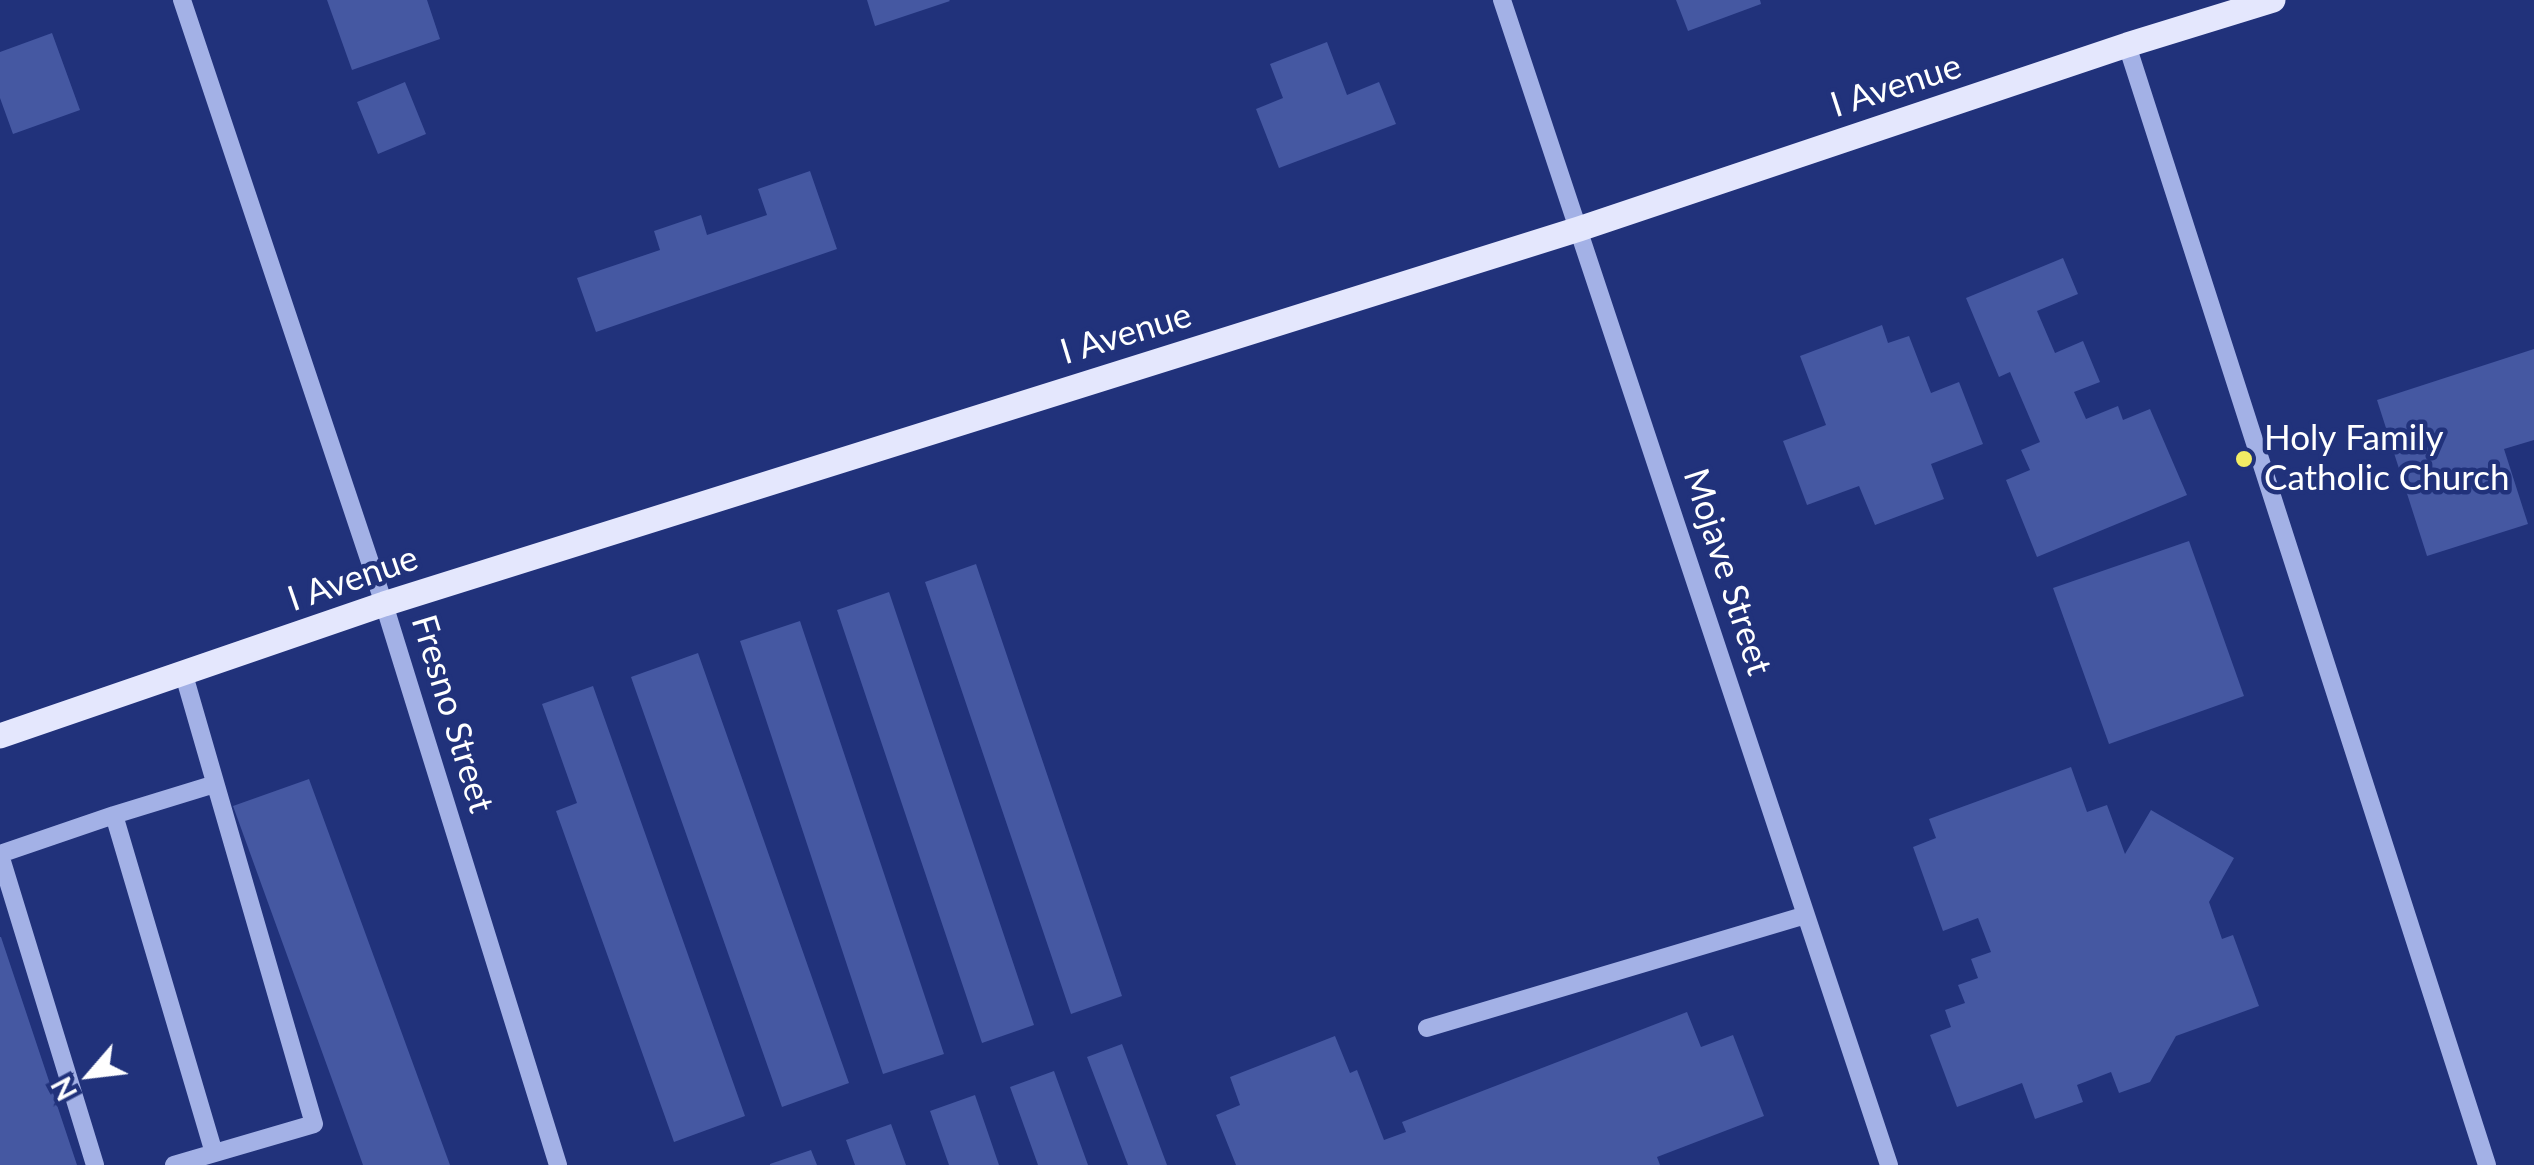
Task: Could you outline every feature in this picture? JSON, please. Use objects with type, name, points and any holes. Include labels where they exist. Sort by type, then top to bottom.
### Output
[{"type":"main road","name":"I Avenue","points":[[0,736],[384,604],[1579,229],[2273,0]]},
{"type":"street","name":"Fresno Street","points":[[182,0],[384,604],[558,1165]]},
{"type":"street","name":"Mojave Street","points":[[1502,0],[1889,1165]]},
{"type":"street","points":[[2127,46],[2487,1165]]},
{"type":"street","points":[[174,1165],[314,1124],[184,675]]},
{"type":"street","points":[[95,1165],[0,854],[215,784]]},
{"type":"street","points":[[114,815],[214,1153]]},
{"type":"street","points":[[1426,1028],[1806,915]]},
{"type":"building","points":[[327,0],[427,0],[440,39],[352,70]]},
{"type":"building","points":[[867,0],[949,0],[950,1],[875,26]]},
{"type":"building","points":[[1676,0],[1760,0],[1761,4],[1688,31]]},
{"type":"building","points":[[52,33],[80,110],[13,134],[0,98],[0,52]]},
{"type":"building","points":[[1327,42],[1347,95],[1379,82],[1396,124],[1279,168],[1256,109],[1283,98],[1270,64]]},
{"type":"building","points":[[405,82],[426,134],[378,154],[357,102]]},
{"type":"building","points":[[810,171],[837,249],[596,332],[577,278],[660,250],[654,231],[701,215],[707,235],[767,215],[758,189]]},
{"type":"building","points":[[2063,258],[2078,294],[2037,311],[2055,353],[2083,341],[2100,382],[2074,392],[2086,419],[2118,406],[2123,420],[2150,409],[2187,495],[2037,557],[2006,480],[2030,470],[2021,450],[2040,442],[2010,372],[1999,377],[1966,298]]},
{"type":"building","points":[[1882,325],[1888,343],[1909,336],[1931,393],[1959,382],[1983,444],[1931,464],[1944,499],[1875,525],[1859,486],[1807,505],[1783,441],[1826,425],[1800,356]]},
{"type":"building","points":[[2534,349],[2534,440],[2504,449],[2528,524],[2427,556],[2377,400]]},
{"type":"building","points":[[2189,541],[2244,696],[2109,744],[2053,588]]},
{"type":"building","points":[[976,564],[1122,996],[1071,1014],[925,582]]},
{"type":"building","points":[[889,592],[1034,1025],[982,1043],[837,610]]},
{"type":"building","points":[[800,621],[944,1054],[883,1074],[740,641]]},
{"type":"building","points":[[698,653],[849,1083],[782,1107],[631,677]]},
{"type":"building","points":[[593,686],[745,1116],[674,1142],[556,811],[577,803],[542,704]]},
{"type":"building","points":[[2071,767],[2087,812],[2107,805],[2125,854],[2151,810],[2234,858],[2209,902],[2222,939],[2233,935],[2259,1006],[2176,1036],[2150,1082],[2119,1093],[2111,1072],[2077,1085],[2083,1102],[2035,1119],[2022,1083],[1957,1107],[1930,1035],[1951,1027],[1945,1010],[1965,1003],[1958,985],[1978,978],[1971,959],[1991,952],[1978,918],[1943,931],[1913,847],[1936,838],[1929,819]]},
{"type":"building","points":[[309,779],[450,1165],[363,1165],[233,806]]},
{"type":"building","points":[[1,937],[77,1165],[0,1165]]},
{"type":"building","points":[[1687,1012],[1701,1047],[1733,1035],[1764,1116],[1657,1157],[1660,1165],[1236,1165],[1216,1115],[1240,1105],[1230,1077],[1335,1036],[1350,1073],[1357,1070],[1384,1140],[1406,1132],[1402,1122]]},
{"type":"building","points":[[1122,1044],[1167,1165],[1128,1165],[1087,1057]]},
{"type":"building","points":[[1054,1071],[1088,1165],[1038,1165],[1010,1087]]},
{"type":"building","points":[[975,1095],[999,1165],[949,1165],[930,1111]]},
{"type":"building","points":[[891,1124],[906,1165],[855,1165],[846,1140]]},
{"type":"building","points":[[811,1150],[817,1165],[770,1165],[770,1164]]},
{"type":"place","name":"Holy Family Catholic Church","points":[[2244,459]]}]
